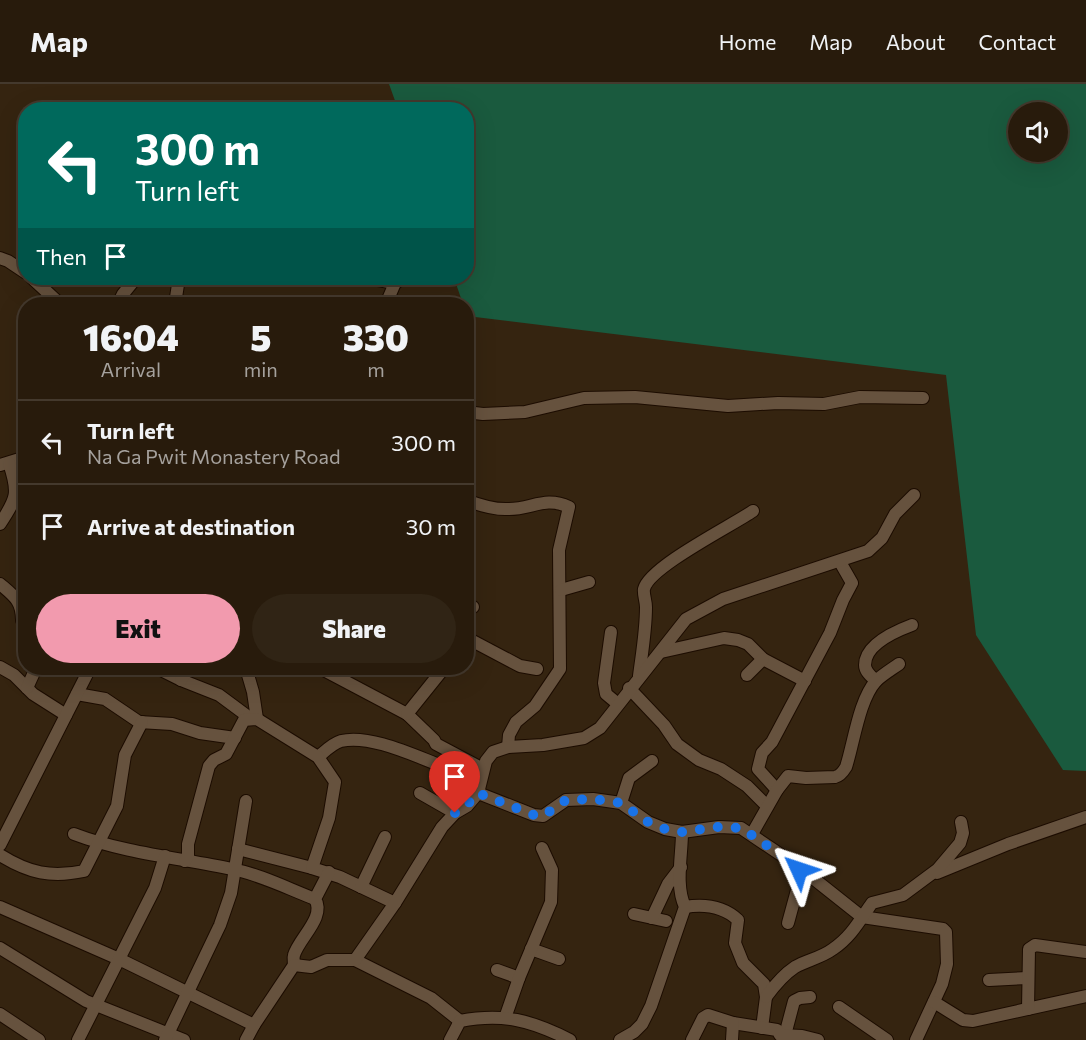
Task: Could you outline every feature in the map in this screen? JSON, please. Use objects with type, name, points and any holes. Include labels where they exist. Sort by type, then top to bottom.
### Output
[{"type":"street","points":[[0,258],[18,268]]},
{"type":"street","points":[[43,285],[54,297]]},
{"type":"street","points":[[474,413],[525,412],[584,398],[614,397],[728,406],[778,403],[824,404],[860,397],[923,398]]},
{"type":"street","points":[[0,524],[16,496],[15,480],[4,464]]},
{"type":"street","points":[[355,960],[442,827],[478,793],[486,760],[493,752],[508,747],[543,745],[584,738],[600,728],[629,688],[686,619],[723,599],[868,551],[882,538],[895,514],[914,495]]},
{"type":"street","points":[[474,503],[510,510],[546,502],[559,502],[569,507],[559,550],[561,590],[559,641],[562,656],[560,669],[535,706],[516,722],[509,735],[508,747]]},
{"type":"street","points":[[639,676],[646,605],[644,590],[650,577],[680,555],[732,526],[753,511]]},
{"type":"street","points":[[777,790],[758,769],[762,753],[772,742],[805,681],[852,583],[840,562]]},
{"type":"street","points":[[561,590],[589,582]]},
{"type":"street","points":[[0,584],[18,600]]},
{"type":"street","points":[[876,681],[867,672],[865,664],[869,654],[887,635],[912,625]]},
{"type":"street","points":[[611,632],[603,683],[606,694],[618,704]]},
{"type":"street","points":[[661,652],[724,638],[738,640],[748,644],[763,659],[805,681]]},
{"type":"street","points":[[474,642],[513,663],[537,669]]},
{"type":"street","points":[[747,675],[763,659]]},
{"type":"street","points":[[752,834],[767,806],[788,776],[806,778],[839,776],[846,767],[861,710],[876,681],[899,664]]},
{"type":"street","points":[[0,667],[14,675],[33,694],[66,715]]},
{"type":"street","points":[[27,688],[33,675]]},
{"type":"street","points":[[86,675],[0,847],[15,864],[39,873],[55,875],[84,871],[117,806],[125,755],[142,722]]},
{"type":"street","points":[[171,675],[219,695],[318,757],[335,782],[329,818],[312,868]]},
{"type":"street","points":[[181,680],[184,675]]},
{"type":"street","points":[[248,675],[253,692],[253,718]]},
{"type":"street","points":[[333,675],[407,714],[436,744],[483,769]]},
{"type":"street","points":[[407,714],[438,675]]},
{"type":"street","points":[[629,688],[664,725],[677,744],[699,760],[721,769],[747,786],[767,806]]},
{"type":"street","points":[[77,694],[105,699],[142,722],[172,724],[200,733],[234,738]]},
{"type":"street","points":[[185,861],[209,766],[214,760],[226,754],[241,723],[246,718],[253,718]]},
{"type":"street","points":[[318,757],[339,741],[353,740],[373,742],[442,766],[454,755]]},
{"type":"street","points":[[621,803],[629,777],[652,761]]},
{"type":"street","points":[[420,793],[455,813]]},
{"type":"street","points":[[478,793],[534,815],[543,816],[566,800],[593,799],[621,803],[648,822],[665,829],[682,832],[718,827],[741,828],[799,867],[862,917],[937,927],[946,932],[947,964],[942,984],[916,1040]]},
{"type":"street","points":[[166,1037],[220,925],[231,892],[246,801]]},
{"type":"street","points":[[930,876],[1008,844],[1086,817]]},
{"type":"street","points":[[766,998],[778,981],[796,966],[820,958],[852,934],[872,903],[903,896],[930,876],[960,843],[963,833],[961,822]]},
{"type":"street","points":[[620,1040],[642,1024],[669,956],[685,907],[682,900],[682,832]]},
{"type":"street","points":[[74,834],[100,843],[235,869],[315,898]]},
{"type":"street","points":[[361,887],[385,837]]},
{"type":"street","points":[[506,1018],[519,978],[551,902],[552,870],[542,848]]},
{"type":"street","points":[[238,849],[329,872],[394,903]]},
{"type":"street","points":[[78,1040],[155,888],[165,856]]},
{"type":"street","points":[[652,918],[668,884],[681,867]]},
{"type":"street","points":[[788,923],[800,879],[799,867]]},
{"type":"street","points":[[246,1040],[254,1024],[294,965],[294,955],[316,916],[318,909],[315,898],[329,872]]},
{"type":"street","points":[[685,907],[698,905],[716,907],[730,913],[738,920],[735,943],[743,963],[764,984],[766,998],[762,1028]]},
{"type":"street","points":[[0,907],[119,959],[254,1024]]},
{"type":"street","points":[[634,914],[666,921]]},
{"type":"street","points":[[1028,1009],[1029,950],[1035,945],[1086,952]]},
{"type":"street","points":[[0,948],[96,1005],[166,1037],[184,1040]]},
{"type":"street","points":[[531,949],[559,959]]},
{"type":"street","points":[[294,965],[310,967],[327,960],[355,960],[431,998],[460,1021]]},
{"type":"street","points":[[497,970],[519,978]]},
{"type":"street","points":[[989,980],[1028,978]]},
{"type":"street","points":[[934,1002],[968,1021],[1086,996]]},
{"type":"street","points":[[781,1036],[794,1001],[810,997]]},
{"type":"street","points":[[839,1007],[887,1040]]},
{"type":"street","points":[[0,1014],[39,1040]]},
{"type":"street","points":[[692,1040],[703,1018],[708,1015],[733,1023],[777,1030],[781,1036]]},
{"type":"street","points":[[460,1021],[484,1016],[506,1018],[544,1027],[570,1040]]},
{"type":"street","points":[[450,1040],[460,1021]]},
{"type":"street","points":[[732,1040],[733,1023]]},
{"type":"street","points":[[781,1036],[818,1040]]},
{"type":"green space","points":[[389,84],[1086,84],[1086,771],[1063,770],[976,635],[946,375],[474,317],[474,297],[461,297],[456,285],[474,285],[474,102],[395,102]]},
{"type":"route","points":[[455,813],[466,806],[478,793],[534,815],[543,816],[566,800],[593,799],[621,803],[648,822],[665,829],[682,832],[718,827],[741,828],[799,867],[799,870]]}]
